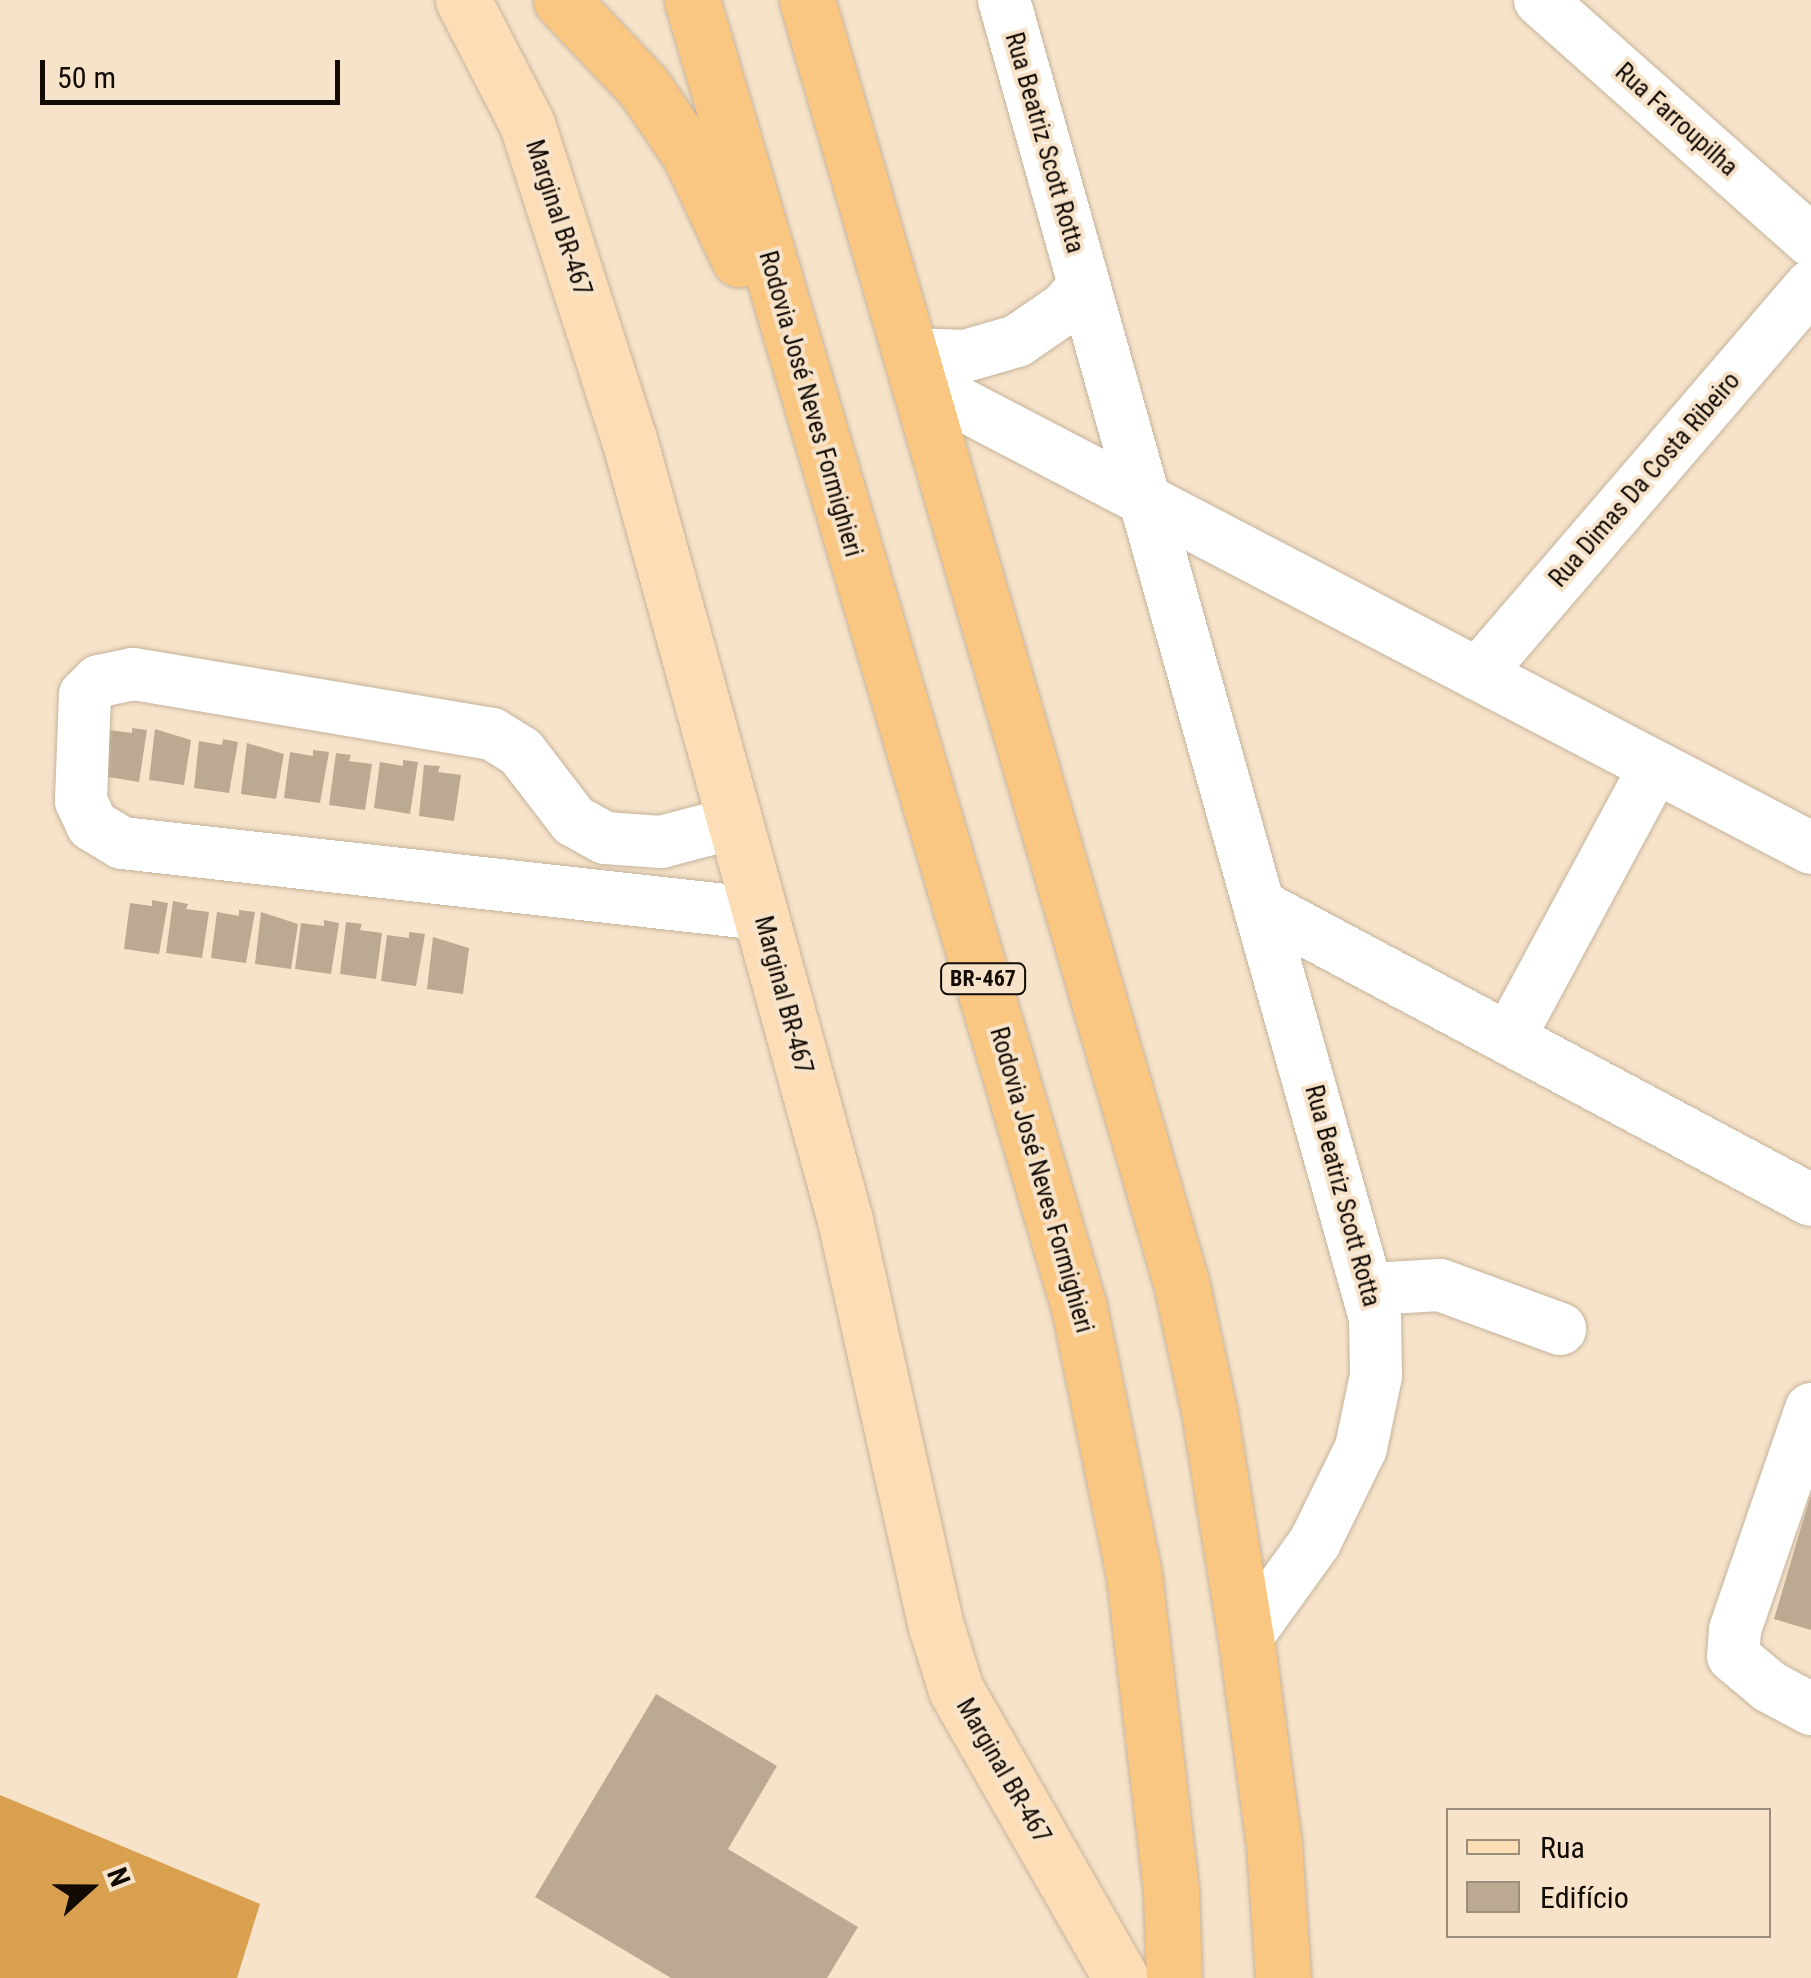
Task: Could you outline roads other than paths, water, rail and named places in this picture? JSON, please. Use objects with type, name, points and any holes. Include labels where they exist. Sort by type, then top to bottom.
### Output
[{"type":"highway","points":[[562,0],[643,86],[690,155],[751,284],[831,480]]},
{"type":"highway","name":"Rodovia José Neves Formighieri","points":[[692,0],[831,480],[1080,1307],[1134,1576],[1171,1892],[1174,1978]]},
{"type":"highway","points":[[807,0],[1181,1282],[1210,1410],[1246,1638],[1274,1846],[1282,1978]]},
{"type":"main road","name":"Marginal BR-467","points":[[463,0],[527,124],[630,439],[845,1220],[936,1626],[956,1690],[1120,1978]]},
{"type":"street","name":"Rua Beatriz Scott Rotta","points":[[1004,0],[1371,1290],[1376,1376],[1360,1448],[1315,1542],[1246,1638]]},
{"type":"street","name":"Rua Farroupilha","points":[[1540,0],[1811,241]]},
{"type":"street","points":[[915,368],[1017,341],[1054,318],[1084,286]]},
{"type":"street","name":"Rua Dimas Da Costa Ribeiro","points":[[1478,674],[1811,286]]},
{"type":"street","points":[[915,368],[1146,501],[1811,848]]},
{"type":"street","points":[[733,823],[661,842],[605,838],[574,821],[521,752],[492,734],[133,674],[99,681],[86,695],[81,801],[92,825],[122,843],[761,914]]},
{"type":"street","points":[[1509,1038],[1655,767]]},
{"type":"street","points":[[661,842],[678,905]]},
{"type":"street","points":[[1262,907],[1811,1200]]},
{"type":"street","points":[[1371,1290],[1440,1285],[1560,1330]]},
{"type":"street","points":[[1811,1409],[1735,1630],[1733,1656],[1770,1687],[1811,1710]]}]
